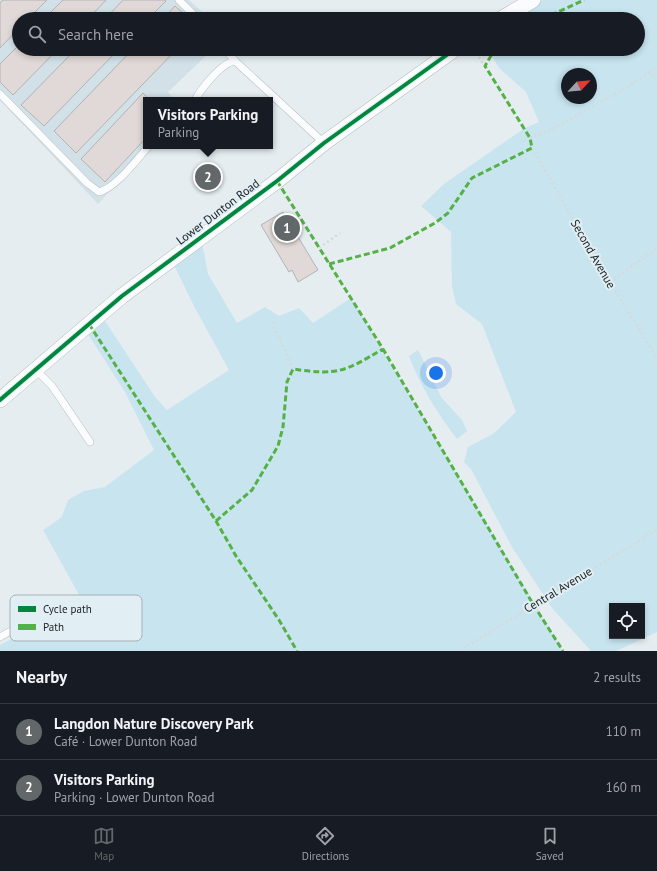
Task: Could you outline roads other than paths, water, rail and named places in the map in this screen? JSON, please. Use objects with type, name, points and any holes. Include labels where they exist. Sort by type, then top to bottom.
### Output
[{"type":"street","points":[[513,12],[533,0]]},
{"type":"street","name":"Lower Dunton Road","points":[[0,400],[122,296],[277,181],[324,143],[444,56]]},
{"type":"lane","points":[[179,0],[191,12]]},
{"type":"lane","points":[[231,56],[324,143]]},
{"type":"lane","points":[[197,97],[229,61],[235,61]]},
{"type":"lane","points":[[0,94],[87,183],[99,192],[104,191],[116,182],[147,149]]},
{"type":"lane","points":[[36,370],[52,386],[90,442]]},
{"type":"lane","points":[[0,637],[10,631]]},
{"type":"place","name":"Visitors Parking","points":[[208,177]]},
{"type":"place","name":"Langdon Nature Discovery Park","points":[[287,228]]}]
